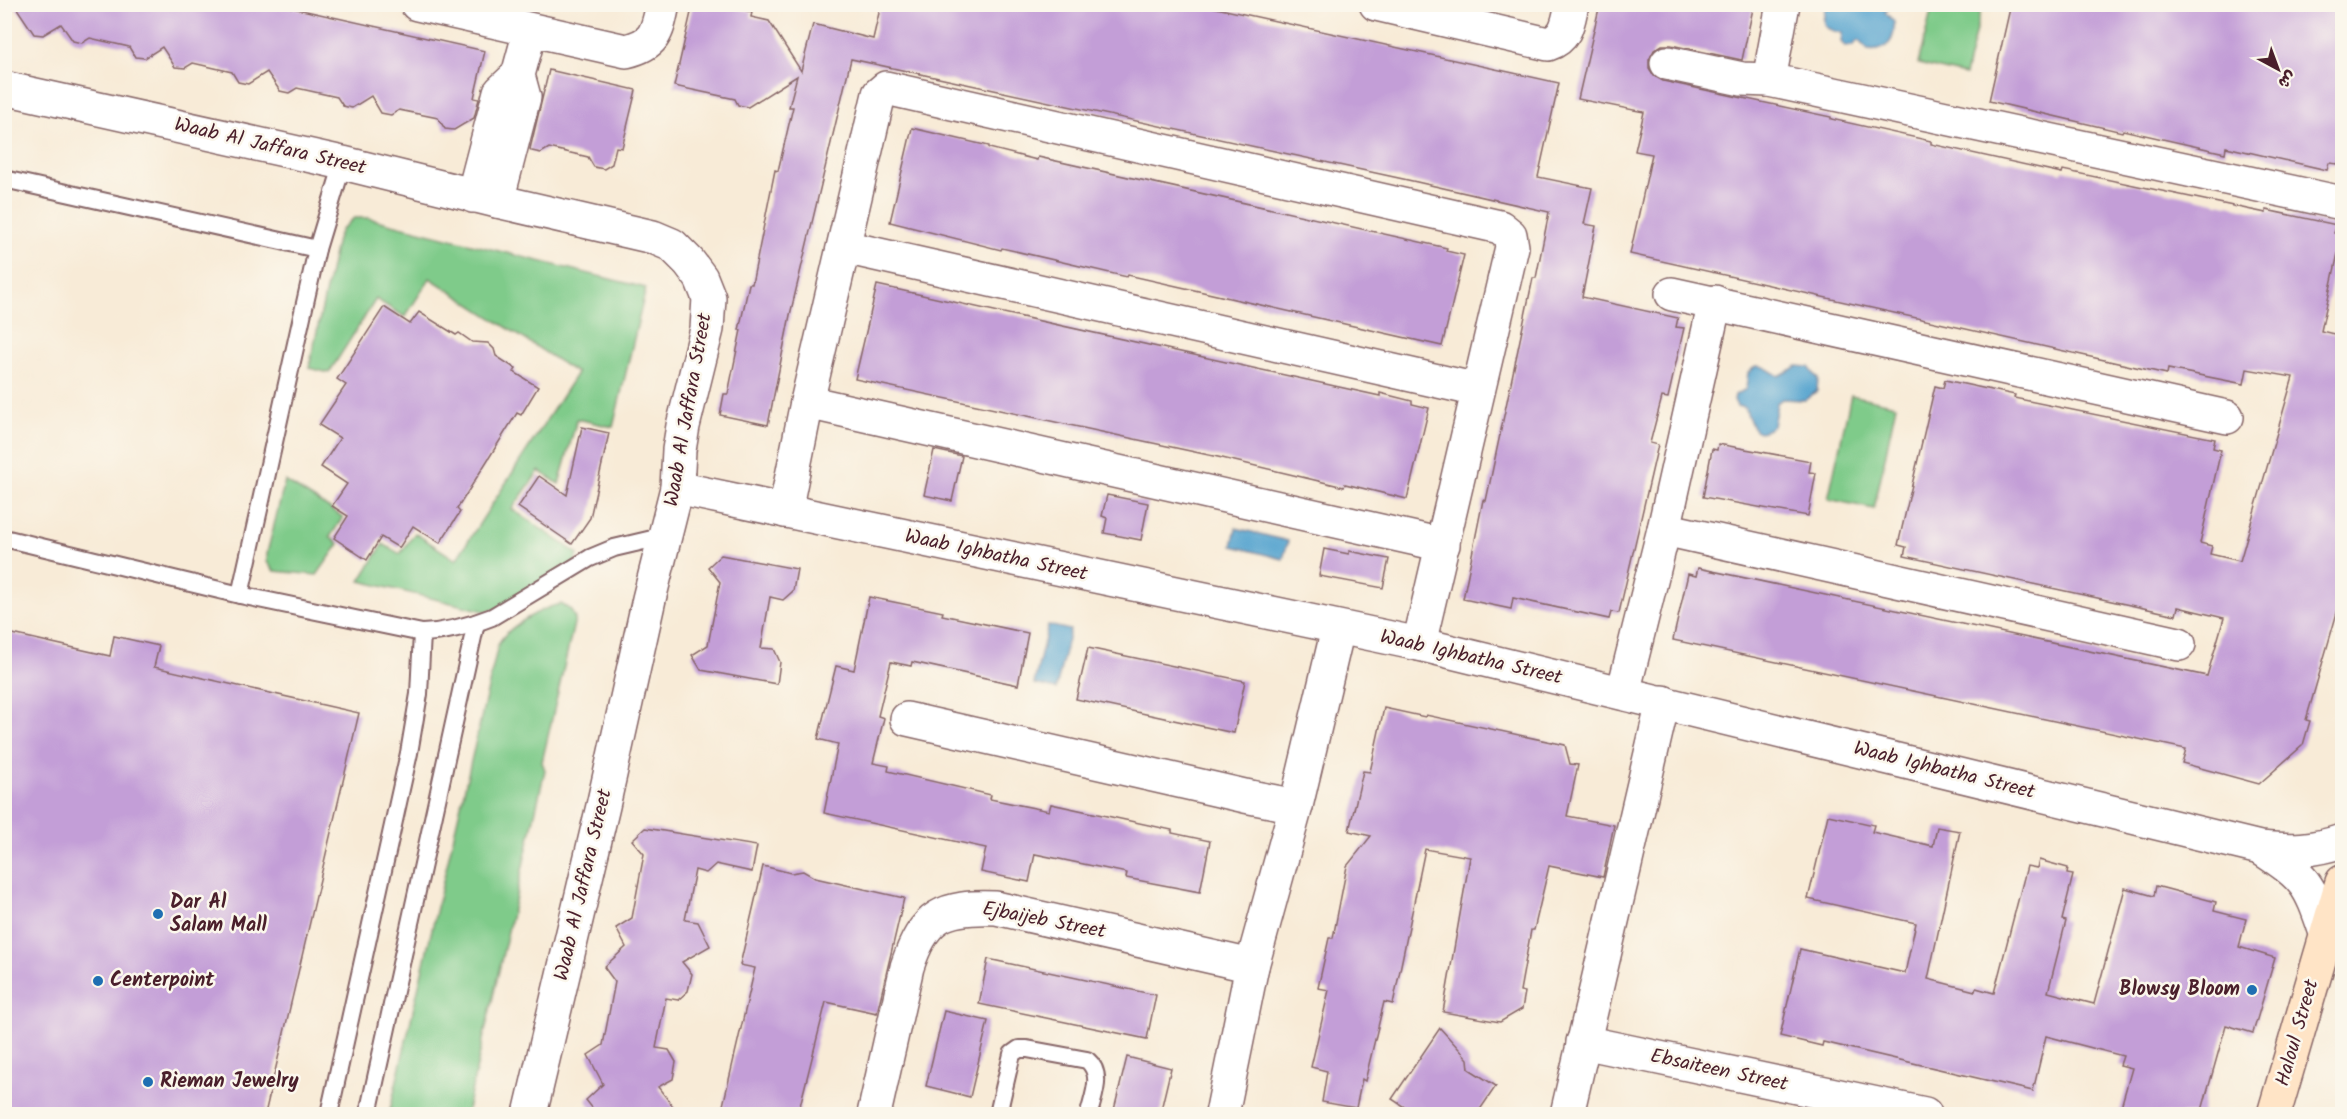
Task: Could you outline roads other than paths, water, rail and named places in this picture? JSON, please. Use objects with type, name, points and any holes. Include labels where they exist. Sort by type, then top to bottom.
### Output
[{"type":"main road","name":"Haloul Street","points":[[2274,1114],[2343,882]]},
{"type":"street","points":[[417,4],[626,51],[648,43],[657,33],[663,4]]},
{"type":"street","points":[[1376,4],[1548,44],[1561,38],[1572,4]]},
{"type":"street","points":[[1768,80],[1783,4]]},
{"type":"street","points":[[485,199],[524,97],[518,75],[530,31]]},
{"type":"street","points":[[1667,63],[1742,79],[1768,80],[2343,203]]},
{"type":"street","name":"Waab Al Jaffara Street","points":[[4,88],[344,163],[485,199],[653,237],[672,245],[689,261],[702,278],[709,298],[707,328],[683,426],[677,488],[530,1114]]},
{"type":"street","points":[[785,511],[807,402],[879,94],[886,88],[1500,227],[1510,236],[1512,247],[1419,644]]},
{"type":"street","points":[[844,247],[1478,390]]},
{"type":"street","points":[[1672,294],[2227,417]]},
{"type":"street","points":[[1623,693],[1664,529],[1715,302]]},
{"type":"street","points":[[807,402],[1443,545]]},
{"type":"street","name":"Waab Ighbatha Street","points":[[677,488],[1419,644],[2260,848],[2296,852],[2320,849],[2343,841]]},
{"type":"street","points":[[1664,529],[2179,644]]},
{"type":"street","points":[[1222,1114],[1252,966],[1296,806],[1338,628]]},
{"type":"street","points":[[1567,1114],[1663,702]]},
{"type":"street","points":[[906,719],[1296,806]]},
{"type":"street","name":"Waab Ighbatha Street","points":[[2260,848],[2291,868],[2305,882],[2314,896],[2326,933]]},
{"type":"street","name":"Ejbaijeb Street","points":[[874,1114],[907,966],[914,945],[935,918],[952,910],[969,907],[996,908],[1252,966]]},
{"type":"street","name":"Ebsaiteen Street","points":[[1583,1042],[1925,1114]]},
{"type":"lane","points":[[240,595],[317,249],[344,163]]},
{"type":"lane","points":[[4,179],[317,249]]},
{"type":"lane","points":[[4,538],[240,595],[422,633],[441,632],[492,617],[590,558],[614,548],[665,536]]},
{"type":"lane","points":[[368,1114],[476,623]]},
{"type":"lane","points":[[329,1114],[409,753],[419,694],[422,633]]},
{"type":"lane","points":[[998,1114],[1012,1054],[1019,1049],[1027,1049],[1087,1060],[1093,1065],[1097,1075],[1089,1114]]},
{"type":"water","points":[[1826,5],[1893,5],[1885,12],[1894,22],[1892,39],[1885,47],[1875,50],[1868,50],[1858,40],[1853,46],[1845,46],[1841,42],[1842,33],[1824,24]]},
{"type":"water","points":[[1756,366],[1764,367],[1779,376],[1797,366],[1809,367],[1818,379],[1817,391],[1805,400],[1782,399],[1777,403],[1773,426],[1761,432],[1753,428],[1745,408],[1737,406],[1734,400],[1735,395],[1746,389],[1748,373]]},
{"type":"water","points":[[1236,528],[1288,541],[1283,559],[1232,546]]},
{"type":"water","points":[[1048,625],[1070,630],[1056,689],[1034,684]]},
{"type":"place","name":"Dar Al Salam Mall","points":[[158,914]]},
{"type":"place","name":"Centerpoint","points":[[98,981]]},
{"type":"place","name":"Blowsy Bloom","points":[[2252,990]]},
{"type":"place","name":"Rieman Jewelry","points":[[148,1082]]}]
